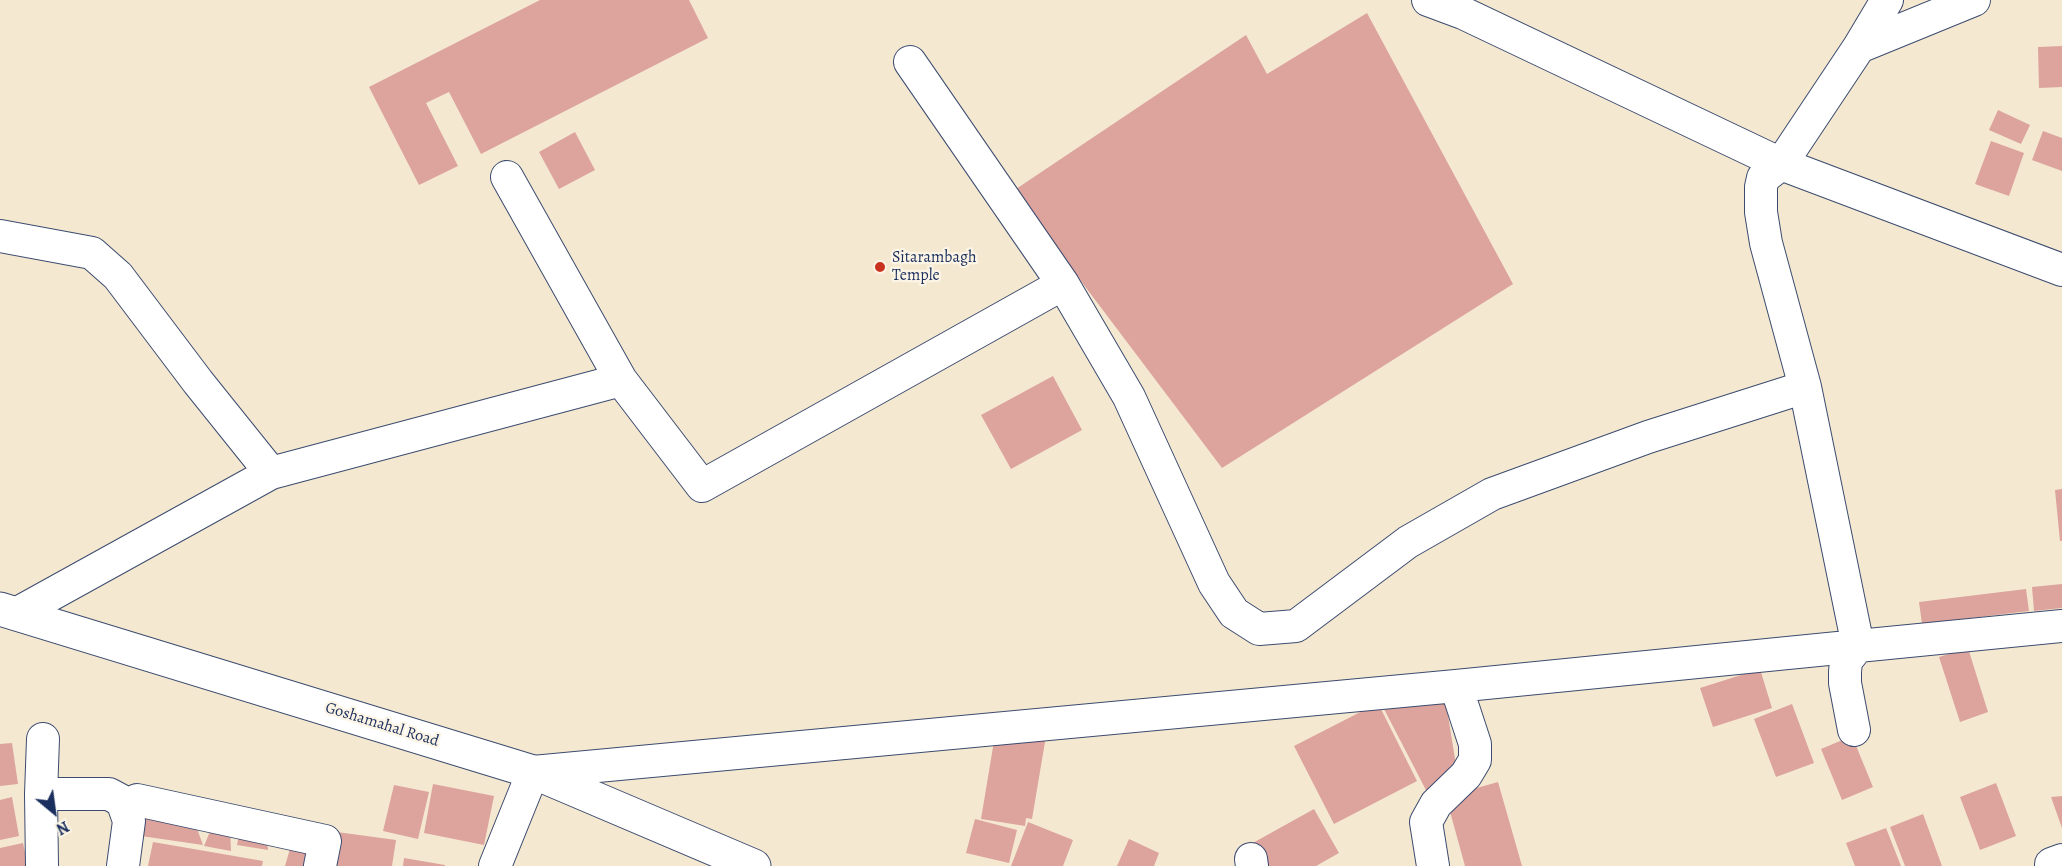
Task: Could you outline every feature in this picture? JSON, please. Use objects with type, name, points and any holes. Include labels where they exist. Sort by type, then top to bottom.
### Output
[{"type":"main road","name":"Goshamahal Road","points":[[8,611],[533,772],[754,866]]},
{"type":"street","points":[[1858,646],[1805,387],[1766,243],[1761,212],[1763,178],[1781,164],[1860,47],[1887,0]]},
{"type":"street","points":[[1860,47],[1974,0]]},
{"type":"street","points":[[1435,1],[1781,164],[2062,270]]},
{"type":"street","points":[[910,62],[1063,284],[1129,397],[1214,583],[1234,613],[1259,629],[1296,626],[1408,542],[1492,494],[1648,437],[1805,387]]},
{"type":"street","points":[[507,177],[621,380],[702,486],[1063,284]]},
{"type":"street","points":[[0,236],[92,254],[118,276],[198,382],[271,473]]},
{"type":"street","points":[[8,611],[271,473],[621,380]]},
{"type":"street","points":[[495,866],[533,772],[1456,686],[2062,626]]},
{"type":"street","points":[[1854,730],[1845,672],[1846,661],[1858,646]]},
{"type":"street","points":[[1433,866],[1426,822],[1436,804],[1466,775],[1475,759],[1475,744],[1456,686]]},
{"type":"street","points":[[42,866],[43,739]]},
{"type":"street","points":[[41,794],[109,794],[122,801],[129,821],[123,866]]},
{"type":"street","points":[[137,800],[325,841],[320,866]]},
{"type":"building","points":[[540,0],[689,0],[708,38],[481,154],[449,92],[426,103],[458,166],[419,185],[369,87]]},
{"type":"building","points":[[1367,13],[1513,284],[1222,468],[1013,191],[1246,35],[1267,74]]},
{"type":"building","points":[[2062,46],[2062,87],[2039,88],[2038,47]]},
{"type":"building","points":[[1998,110],[2030,125],[2021,144],[1989,130]]},
{"type":"building","points":[[2043,131],[2062,138],[2062,171],[2032,160]]},
{"type":"building","points":[[575,132],[595,170],[559,189],[539,152]]},
{"type":"building","points":[[1991,141],[2024,153],[2009,196],[1975,184]]},
{"type":"building","points":[[1053,376],[1082,430],[1011,469],[981,415]]},
{"type":"building","points":[[2062,489],[2062,541],[2060,541],[2055,490]]},
{"type":"building","points":[[2062,584],[2062,608],[2034,611],[2032,587]]},
{"type":"building","points":[[2026,589],[2029,611],[1922,624],[1919,602]]},
{"type":"building","points":[[1968,648],[1988,712],[1960,722],[1939,657]]},
{"type":"building","points":[[1760,669],[1772,708],[1713,727],[1700,688]]},
{"type":"building","points":[[1445,697],[1456,765],[1428,794],[1384,709],[1392,698]]},
{"type":"building","points":[[1378,703],[1417,781],[1334,824],[1294,746]]},
{"type":"building","points":[[1792,704],[1814,763],[1776,777],[1754,719]]},
{"type":"building","points":[[996,729],[1046,736],[1032,819],[1026,818],[1025,826],[981,819]]},
{"type":"building","points":[[1852,736],[1873,787],[1842,800],[1821,749]]},
{"type":"building","points":[[12,743],[18,784],[0,786],[0,744]]},
{"type":"building","points":[[1498,782],[1522,866],[1465,866],[1449,808],[1466,791]]},
{"type":"building","points":[[1996,783],[2016,836],[1980,850],[1960,797]]},
{"type":"building","points":[[433,784],[494,796],[484,845],[424,833]]},
{"type":"building","points":[[394,785],[429,792],[418,839],[383,831]]},
{"type":"building","points":[[2062,796],[2062,828],[2051,797]]},
{"type":"building","points":[[12,797],[19,836],[0,840],[0,800]]},
{"type":"building","points":[[1314,809],[1339,853],[1316,866],[1263,866],[1251,844]]},
{"type":"building","points":[[148,812],[196,826],[203,845],[141,836]]},
{"type":"building","points":[[1923,814],[1942,866],[1905,866],[1890,827]]},
{"type":"building","points":[[975,819],[1017,830],[1009,863],[966,853]]},
{"type":"building","points":[[1028,822],[1073,840],[1063,866],[1011,866]]},
{"type":"building","points":[[230,828],[231,851],[204,846],[211,829]]},
{"type":"building","points":[[1886,828],[1901,866],[1855,866],[1846,843]]},
{"type":"building","points":[[240,830],[266,835],[268,850],[237,845]]},
{"type":"building","points":[[337,832],[396,840],[392,866],[332,866]]},
{"type":"building","points":[[1129,839],[1159,853],[1154,866],[1117,866]]},
{"type":"building","points":[[153,842],[263,861],[262,866],[148,866]]},
{"type":"building","points":[[292,842],[314,848],[309,866],[285,866]]},
{"type":"building","points":[[23,843],[28,866],[0,866],[0,848]]},
{"type":"building","points":[[404,858],[445,865],[445,866],[403,866]]},
{"type":"place","name":"Sitarambagh Temple","points":[[880,267]]}]
